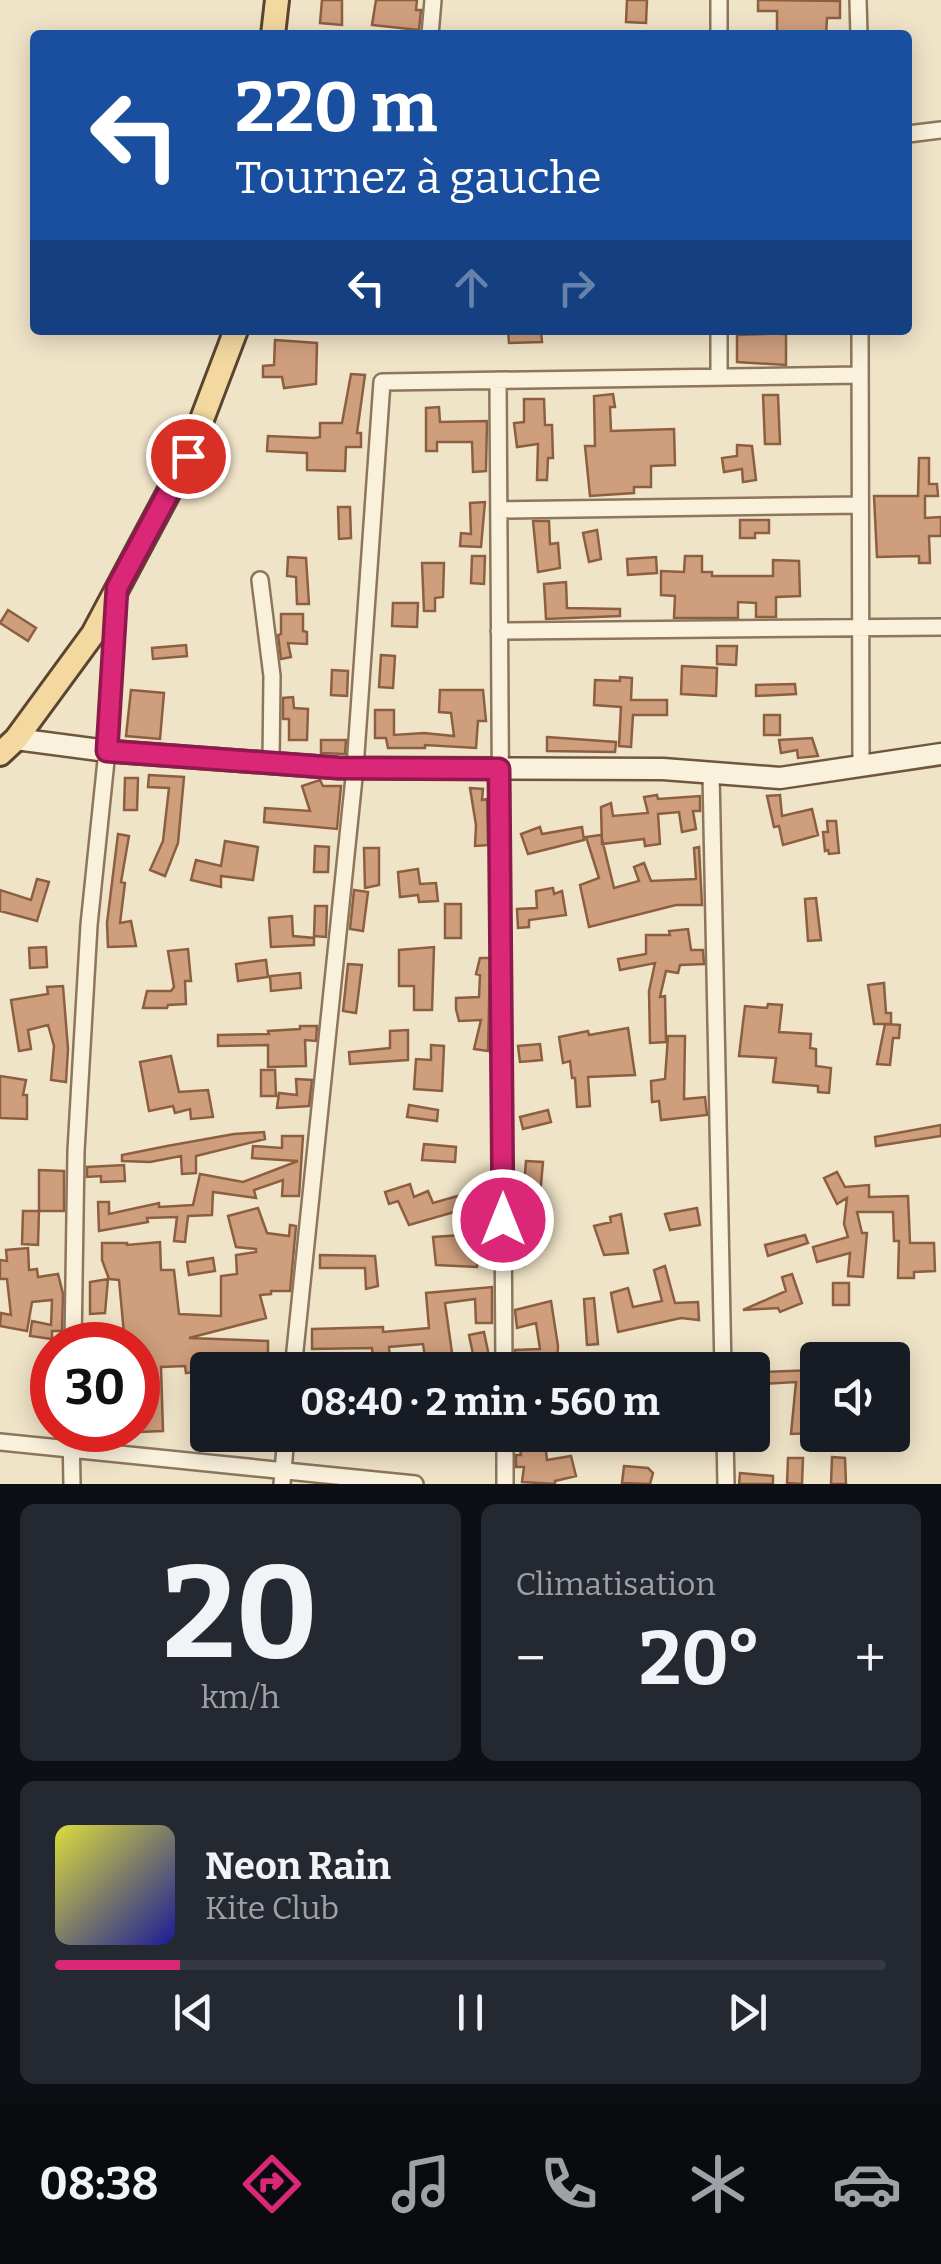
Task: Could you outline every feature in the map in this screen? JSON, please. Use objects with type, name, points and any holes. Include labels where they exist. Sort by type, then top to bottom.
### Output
[{"type":"main road","points":[[274,30],[276,0]]},
{"type":"main road","points":[[8,746],[93,634],[188,456],[234,335]]},
{"type":"street","points":[[430,30],[433,0]]},
{"type":"street","points":[[719,0],[719,30]]},
{"type":"street","points":[[858,0],[859,30]]},
{"type":"street","points":[[912,134],[941,130]]},
{"type":"street","points":[[719,335],[719,377]]},
{"type":"street","points":[[860,335],[862,766]]},
{"type":"street","points":[[295,1352],[356,768],[382,382],[860,375]]},
{"type":"street","points":[[498,380],[504,1352]]},
{"type":"street","points":[[498,510],[860,505]]},
{"type":"street","points":[[260,580],[272,676],[271,763]]},
{"type":"street","points":[[73,1322],[77,1132],[89,924],[107,751],[117,588]]},
{"type":"street","points":[[499,630],[941,627]]},
{"type":"street","points":[[8,746],[356,768],[663,769],[780,778],[941,754]]},
{"type":"street","points":[[711,773],[724,1352]]},
{"type":"street","points":[[0,1442],[30,1445]]},
{"type":"street","points":[[71,1452],[72,1484]]},
{"type":"street","points":[[94,1452],[282,1477],[415,1484]]},
{"type":"street","points":[[282,1477],[284,1452]]},
{"type":"street","points":[[505,1452],[505,1484]]},
{"type":"street","points":[[725,1452],[726,1484]]},
{"type":"building","points":[[322,0],[342,0],[342,25],[320,23]]},
{"type":"building","points":[[376,0],[417,0],[416,10],[421,10],[419,30],[372,25]]},
{"type":"building","points":[[627,0],[647,0],[646,23],[626,22]]},
{"type":"building","points":[[758,0],[840,1],[840,18],[827,18],[826,30],[777,30],[777,11],[758,11]]},
{"type":"building","points":[[508,335],[541,335],[542,342],[509,343]]},
{"type":"building","points":[[737,335],[786,335],[786,365],[737,362]]},
{"type":"building","points":[[275,340],[317,343],[316,384],[284,388],[282,377],[263,377],[263,366],[274,365]]},
{"type":"building","points":[[351,374],[365,375],[357,433],[361,433],[361,447],[346,447],[345,471],[307,470],[307,453],[267,451],[268,436],[315,438],[320,437],[320,423],[342,423]]},
{"type":"building","points":[[613,394],[611,431],[674,429],[675,465],[651,466],[651,487],[634,487],[634,493],[590,496],[585,446],[595,446],[594,396]]},
{"type":"building","points":[[763,395],[778,395],[780,444],[765,444]]},
{"type":"building","points":[[524,399],[544,399],[545,425],[552,425],[553,458],[548,458],[547,480],[537,480],[538,444],[517,447],[514,423],[524,422]]},
{"type":"building","points":[[439,407],[440,422],[487,421],[486,471],[473,472],[472,442],[437,442],[437,451],[426,451],[426,408]]},
{"type":"building","points":[[737,445],[752,446],[756,480],[743,482],[742,469],[724,472],[722,458],[737,456]]},
{"type":"building","points":[[919,458],[929,458],[929,484],[937,484],[938,496],[925,496],[925,518],[941,517],[941,536],[929,536],[930,563],[919,563],[919,556],[877,557],[874,496],[918,496]]},
{"type":"building","points":[[485,502],[481,547],[460,546],[461,533],[471,534],[470,503]]},
{"type":"building","points":[[338,507],[350,507],[351,538],[339,539]]},
{"type":"building","points":[[740,520],[769,520],[769,533],[740,538]]},
{"type":"building","points":[[533,521],[549,521],[550,544],[558,543],[560,568],[538,572]]},
{"type":"building","points":[[597,530],[601,559],[589,562],[583,533]]},
{"type":"building","points":[[472,556],[485,556],[484,584],[471,583]]},
{"type":"building","points":[[685,556],[702,556],[702,572],[712,572],[712,576],[773,576],[773,560],[799,561],[800,596],[776,597],[776,617],[756,617],[756,603],[738,602],[738,618],[674,618],[675,596],[661,595],[661,571],[684,572]]},
{"type":"building","points":[[288,557],[306,558],[309,604],[297,604],[296,577],[287,576]]},
{"type":"building","points":[[656,557],[657,573],[628,575],[627,559]]},
{"type":"building","points":[[422,563],[444,563],[443,597],[435,598],[435,611],[424,611]]},
{"type":"building","points":[[566,582],[567,608],[620,609],[620,616],[546,619],[544,584]]},
{"type":"building","points":[[393,603],[418,603],[417,627],[392,626]]},
{"type":"building","points":[[8,610],[36,628],[28,641],[0,623]]},
{"type":"building","points":[[281,614],[303,614],[307,644],[288,643],[291,657],[281,659],[278,635]]},
{"type":"building","points":[[186,645],[187,656],[153,659],[152,648]]},
{"type":"building","points":[[717,646],[737,646],[736,665],[717,664]]},
{"type":"building","points":[[381,655],[395,656],[393,688],[379,687]]},
{"type":"building","points":[[682,666],[717,668],[716,696],[681,694]]},
{"type":"building","points":[[332,670],[348,671],[347,696],[331,695]]},
{"type":"building","points":[[620,677],[632,678],[631,700],[667,700],[667,715],[633,715],[631,747],[619,746],[621,707],[594,705],[595,680],[620,681]]},
{"type":"building","points":[[795,684],[796,694],[756,696],[756,685]]},
{"type":"building","points":[[131,690],[164,693],[160,739],[126,736]]},
{"type":"building","points":[[440,690],[483,690],[486,721],[478,721],[476,748],[388,748],[386,738],[375,738],[375,710],[394,710],[394,735],[454,736],[451,713],[439,712]]},
{"type":"building","points":[[293,697],[294,708],[308,709],[307,740],[289,740],[283,698]]},
{"type":"building","points":[[764,715],[780,715],[780,735],[764,735]]},
{"type":"building","points":[[547,737],[616,742],[615,752],[547,751]]},
{"type":"building","points":[[812,738],[818,756],[798,758],[797,750],[781,753],[779,740]]},
{"type":"building","points":[[321,740],[346,740],[345,754],[321,753]]},
{"type":"building","points":[[149,775],[184,777],[178,843],[165,876],[150,870],[163,841],[169,788],[148,787]]},
{"type":"building","points":[[125,778],[138,778],[137,810],[124,810]]},
{"type":"building","points":[[320,780],[323,786],[341,786],[337,829],[264,822],[265,808],[310,811],[302,786]]},
{"type":"building","points":[[470,788],[483,789],[482,800],[487,799],[488,845],[475,846]]},
{"type":"building","points":[[657,795],[658,799],[700,796],[700,811],[693,811],[696,829],[682,832],[679,812],[658,814],[660,844],[645,846],[644,839],[602,844],[601,807],[611,803],[613,816],[648,813],[644,797]]},
{"type":"building","points":[[780,795],[782,816],[812,809],[818,835],[783,845],[767,796]]},
{"type":"building","points":[[827,821],[836,821],[839,853],[825,851],[823,832],[828,832]]},
{"type":"building","points":[[540,827],[542,834],[582,827],[584,840],[528,854],[521,834]]},
{"type":"building","points":[[118,834],[129,836],[121,882],[125,883],[120,923],[131,921],[136,946],[108,947],[107,923]]},
{"type":"building","points":[[601,835],[614,888],[639,881],[634,867],[644,863],[651,881],[696,879],[694,848],[699,847],[702,905],[676,905],[589,927],[580,885],[599,878],[586,837]]},
{"type":"building","points":[[225,841],[258,847],[253,880],[221,876],[221,887],[191,880],[196,860],[221,866]]},
{"type":"building","points":[[315,846],[329,847],[328,872],[314,872]]},
{"type":"building","points":[[364,848],[379,848],[379,885],[365,888]]},
{"type":"building","points":[[418,869],[420,884],[436,883],[438,901],[419,902],[418,895],[400,897],[398,872]]},
{"type":"building","points":[[37,879],[49,882],[37,921],[0,911],[0,890],[31,900]]},
{"type":"building","points":[[553,888],[554,894],[562,891],[566,915],[529,920],[529,927],[518,928],[517,909],[537,908],[536,891]]},
{"type":"building","points":[[354,890],[368,892],[363,931],[350,929]]},
{"type":"building","points":[[816,898],[821,940],[808,941],[805,899]]},
{"type":"building","points":[[445,904],[461,904],[461,938],[445,938]]},
{"type":"building","points":[[315,906],[327,906],[326,937],[314,936]]},
{"type":"building","points":[[292,916],[293,936],[314,938],[314,945],[271,947],[269,918]]},
{"type":"building","points":[[688,929],[691,950],[703,950],[704,964],[680,965],[678,973],[666,971],[660,997],[665,996],[666,1042],[650,1043],[649,991],[655,963],[620,970],[618,959],[646,954],[646,935],[670,935],[669,931]]},
{"type":"building","points":[[46,947],[47,967],[30,968],[29,948]]},
{"type":"building","points":[[434,947],[432,1010],[414,1010],[414,986],[399,986],[399,950]]},
{"type":"building","points":[[188,949],[191,981],[185,981],[186,1004],[143,1008],[147,991],[171,991],[174,987],[168,951]]},
{"type":"building","points":[[480,958],[490,958],[488,1051],[474,1049],[481,1020],[459,1021],[456,1009],[456,998],[479,997],[480,975],[476,974]]},
{"type":"building","points":[[266,960],[268,977],[238,981],[236,964]]},
{"type":"building","points":[[348,964],[362,965],[356,1013],[343,1011]]},
{"type":"building","points":[[300,973],[301,988],[271,991],[270,976]]},
{"type":"building","points":[[884,983],[886,1013],[891,1013],[891,1024],[874,1024],[868,985]]},
{"type":"building","points":[[63,986],[68,1049],[66,1082],[51,1080],[54,1046],[48,1025],[28,1030],[31,1049],[19,1051],[11,1000],[48,994],[47,987]]},
{"type":"building","points":[[768,1004],[782,1005],[779,1032],[811,1034],[810,1048],[816,1049],[816,1066],[831,1068],[829,1093],[818,1092],[818,1086],[773,1082],[776,1058],[739,1056],[745,1006],[767,1008]]},
{"type":"building","points":[[885,1024],[900,1025],[899,1038],[893,1038],[890,1065],[877,1064]]},
{"type":"building","points":[[317,1026],[316,1041],[305,1040],[306,1066],[268,1067],[268,1045],[218,1046],[218,1035],[269,1034],[268,1031]]},
{"type":"building","points":[[628,1028],[635,1075],[588,1077],[590,1106],[577,1107],[575,1078],[570,1061],[563,1063],[559,1037]]},
{"type":"building","points":[[408,1030],[408,1060],[350,1064],[349,1052],[390,1048],[390,1031]]},
{"type":"building","points":[[668,1036],[685,1036],[684,1099],[705,1097],[707,1115],[661,1120],[659,1101],[652,1102],[651,1081],[665,1079]]},
{"type":"building","points":[[540,1044],[542,1060],[520,1062],[518,1046]]},
{"type":"building","points":[[431,1045],[444,1046],[442,1091],[414,1089],[416,1059],[431,1060]]},
{"type":"building","points":[[171,1056],[179,1092],[208,1090],[213,1117],[191,1119],[190,1109],[175,1113],[173,1106],[149,1111],[140,1062]]},
{"type":"building","points":[[261,1070],[275,1070],[276,1096],[261,1096]]},
{"type":"building","points":[[0,1076],[26,1080],[23,1095],[27,1095],[27,1119],[0,1118]]},
{"type":"building","points":[[296,1079],[312,1080],[309,1106],[277,1108],[279,1093],[297,1095]]},
{"type":"building","points":[[409,1105],[438,1110],[437,1121],[407,1117]]},
{"type":"building","points":[[548,1110],[551,1122],[523,1129],[520,1117]]},
{"type":"building","points":[[941,1125],[941,1136],[876,1146],[875,1137]]},
{"type":"building","points":[[264,1132],[265,1139],[196,1156],[196,1173],[182,1174],[181,1156],[150,1162],[122,1161],[122,1155]]},
{"type":"building","points":[[282,1136],[303,1136],[299,1196],[282,1196],[283,1180],[254,1190],[256,1198],[213,1192],[212,1215],[188,1216],[185,1242],[174,1241],[177,1217],[147,1218],[148,1222],[99,1231],[98,1202],[109,1202],[109,1214],[159,1203],[159,1207],[193,1205],[200,1174],[243,1182],[298,1161],[252,1158],[253,1146],[282,1148]]},
{"type":"building","points":[[424,1144],[456,1147],[455,1162],[422,1160]]},
{"type":"building","points":[[526,1161],[543,1162],[540,1195],[516,1197],[514,1187],[524,1185]]},
{"type":"building","points":[[124,1165],[125,1181],[101,1182],[101,1176],[87,1177],[87,1167]]},
{"type":"building","points":[[39,1170],[64,1171],[64,1211],[39,1211]]},
{"type":"building","points":[[837,1172],[845,1187],[869,1185],[869,1197],[908,1196],[910,1243],[934,1243],[935,1271],[898,1278],[899,1241],[894,1241],[893,1212],[857,1212],[862,1233],[867,1233],[863,1277],[848,1276],[850,1253],[817,1262],[813,1247],[848,1237],[844,1224],[847,1198],[837,1204],[824,1178]]},
{"type":"building","points":[[410,1184],[414,1197],[428,1191],[433,1203],[461,1195],[465,1209],[409,1225],[398,1201],[389,1204],[385,1192]]},
{"type":"building","points":[[258,1208],[267,1233],[289,1236],[290,1225],[296,1226],[290,1291],[260,1295],[266,1318],[189,1338],[268,1341],[268,1352],[190,1352],[190,1372],[186,1373],[185,1366],[161,1367],[160,1431],[160,1322],[123,1322],[119,1280],[109,1279],[102,1260],[102,1243],[160,1242],[161,1270],[174,1270],[179,1314],[221,1316],[221,1276],[237,1274],[236,1255],[256,1252],[236,1247],[228,1216]]},
{"type":"building","points":[[697,1208],[700,1225],[670,1230],[665,1214]]},
{"type":"building","points":[[23,1211],[39,1211],[38,1245],[22,1244]]},
{"type":"building","points":[[621,1214],[628,1253],[604,1255],[594,1226],[611,1222],[610,1217]]},
{"type":"building","points":[[514,1225],[526,1226],[524,1265],[515,1264]]},
{"type":"building","points":[[805,1235],[808,1243],[768,1256],[765,1245]]},
{"type":"building","points":[[478,1236],[477,1267],[436,1265],[433,1237]]},
{"type":"building","points":[[28,1248],[29,1270],[37,1269],[38,1277],[58,1274],[63,1294],[62,1322],[51,1322],[52,1300],[32,1302],[27,1331],[0,1326],[1,1313],[11,1315],[7,1279],[0,1279],[0,1260],[7,1261],[6,1250]]},
{"type":"building","points":[[320,1255],[375,1256],[378,1286],[366,1289],[365,1268],[320,1268]]},
{"type":"building","points":[[213,1258],[215,1271],[189,1275],[187,1262]]},
{"type":"building","points":[[665,1266],[675,1303],[698,1302],[699,1320],[681,1318],[618,1332],[611,1293],[628,1288],[633,1307],[662,1301],[654,1270]]},
{"type":"building","points":[[792,1274],[802,1303],[780,1312],[778,1308],[743,1310],[786,1291],[782,1277]]},
{"type":"building","points":[[108,1279],[105,1313],[90,1314],[90,1282]]},
{"type":"building","points":[[833,1283],[849,1283],[849,1305],[833,1305]]},
{"type":"building","points":[[492,1287],[492,1323],[476,1323],[475,1299],[445,1303],[452,1352],[424,1352],[423,1344],[389,1347],[389,1352],[372,1352],[372,1348],[312,1349],[312,1329],[383,1327],[383,1332],[429,1328],[426,1293]]},
{"type":"building","points":[[594,1298],[598,1344],[587,1345],[584,1299]]},
{"type":"building","points":[[551,1301],[558,1352],[515,1352],[540,1349],[536,1323],[517,1328],[515,1310]]},
{"type":"building","points":[[484,1332],[488,1352],[473,1352],[469,1335]]},
{"type":"building","points":[[800,1371],[800,1434],[791,1434],[796,1382],[770,1383],[770,1372]]},
{"type":"building","points":[[521,1452],[546,1452],[547,1460],[571,1456],[576,1476],[555,1484],[522,1482],[524,1467],[516,1467],[516,1455]]},
{"type":"building","points":[[832,1457],[845,1458],[846,1484],[831,1484]]},
{"type":"building","points":[[788,1458],[803,1458],[802,1484],[787,1483]]},
{"type":"building","points":[[624,1466],[648,1468],[653,1473],[650,1484],[622,1483]]},
{"type":"building","points":[[740,1473],[773,1476],[773,1484],[739,1484]]},
{"type":"route","points":[[188,456],[117,588],[107,751],[338,768],[499,769],[503,1220]]}]
